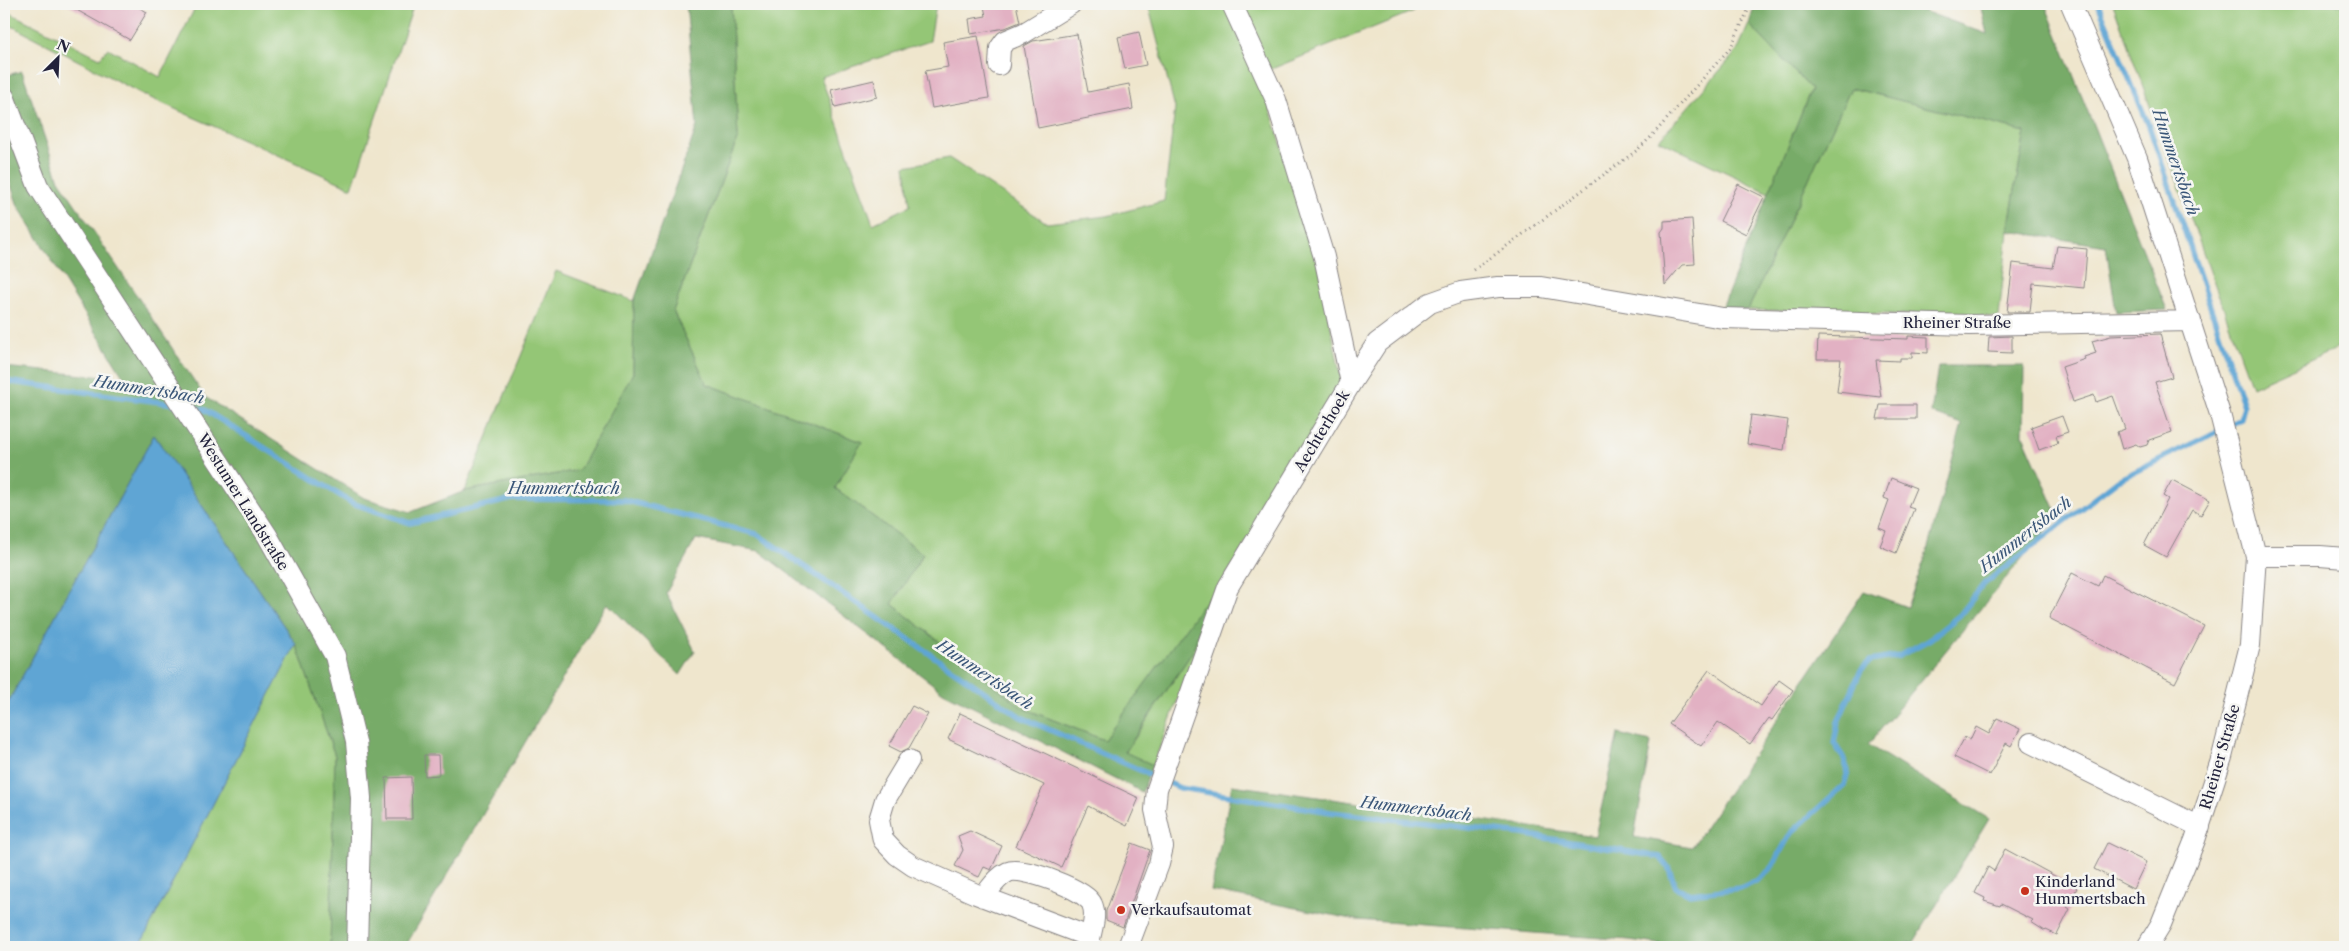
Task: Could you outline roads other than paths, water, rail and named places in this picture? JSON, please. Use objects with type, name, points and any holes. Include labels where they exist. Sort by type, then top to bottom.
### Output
[{"type":"street","points":[[999,65],[1000,48],[1004,41],[1024,33],[1071,4]]},
{"type":"street","name":"Aechterhoek","points":[[1128,947],[1159,864],[1163,847],[1155,810],[1157,789],[1228,587],[1351,383],[1324,257],[1276,100],[1232,4]]},
{"type":"street","name":"Rheiner Straße","points":[[2071,4],[2137,158],[2220,414],[2256,556],[2250,644],[2222,758],[2200,827],[2161,924],[2147,947]]},
{"type":"street","name":"Westumer Landstraße","points":[[4,96],[38,186],[267,535],[335,656],[356,742],[361,798],[357,947]]},
{"type":"street","name":"Rheiner Straße","points":[[1351,383],[1376,343],[1430,303],[1461,292],[1498,287],[1541,287],[1723,318],[1970,325],[2191,321]]},
{"type":"street","points":[[2256,556],[2345,558]]},
{"type":"street","points":[[2031,743],[2200,827]]},
{"type":"street","points":[[909,760],[885,800],[879,820],[883,840],[896,855],[913,866],[983,897],[1090,943],[1094,915],[1092,904],[1085,895],[1026,871],[1009,871],[997,879],[983,897]]},
{"type":"water","points":[[154,435],[296,644],[139,947],[4,947],[4,710]]},
{"type":"waterway","name":"Hummertsbach","points":[[2098,4],[2149,126],[2244,406],[2241,419],[2228,426]]},
{"type":"waterway","name":"Hummertsbach","points":[[4,381],[175,404]]},
{"type":"waterway","name":"Hummertsbach","points":[[189,407],[205,410],[352,503],[410,523],[513,499],[624,500],[757,534],[1021,717],[1180,788],[1331,812],[1522,834],[1660,857],[1668,867],[1676,887],[1690,894],[1740,888],[1756,881],[1770,870],[1791,833],[1844,785],[1848,771],[1843,757],[1834,743],[1838,722],[1861,670],[1870,661],[1899,656],[1930,639],[1960,615],[1984,584],[2118,480],[2220,430]]},
{"type":"place","name":"Kinderland Hummertsbach","points":[[2025,891]]},
{"type":"place","name":"Verkaufsautomat","points":[[1121,910]]}]
